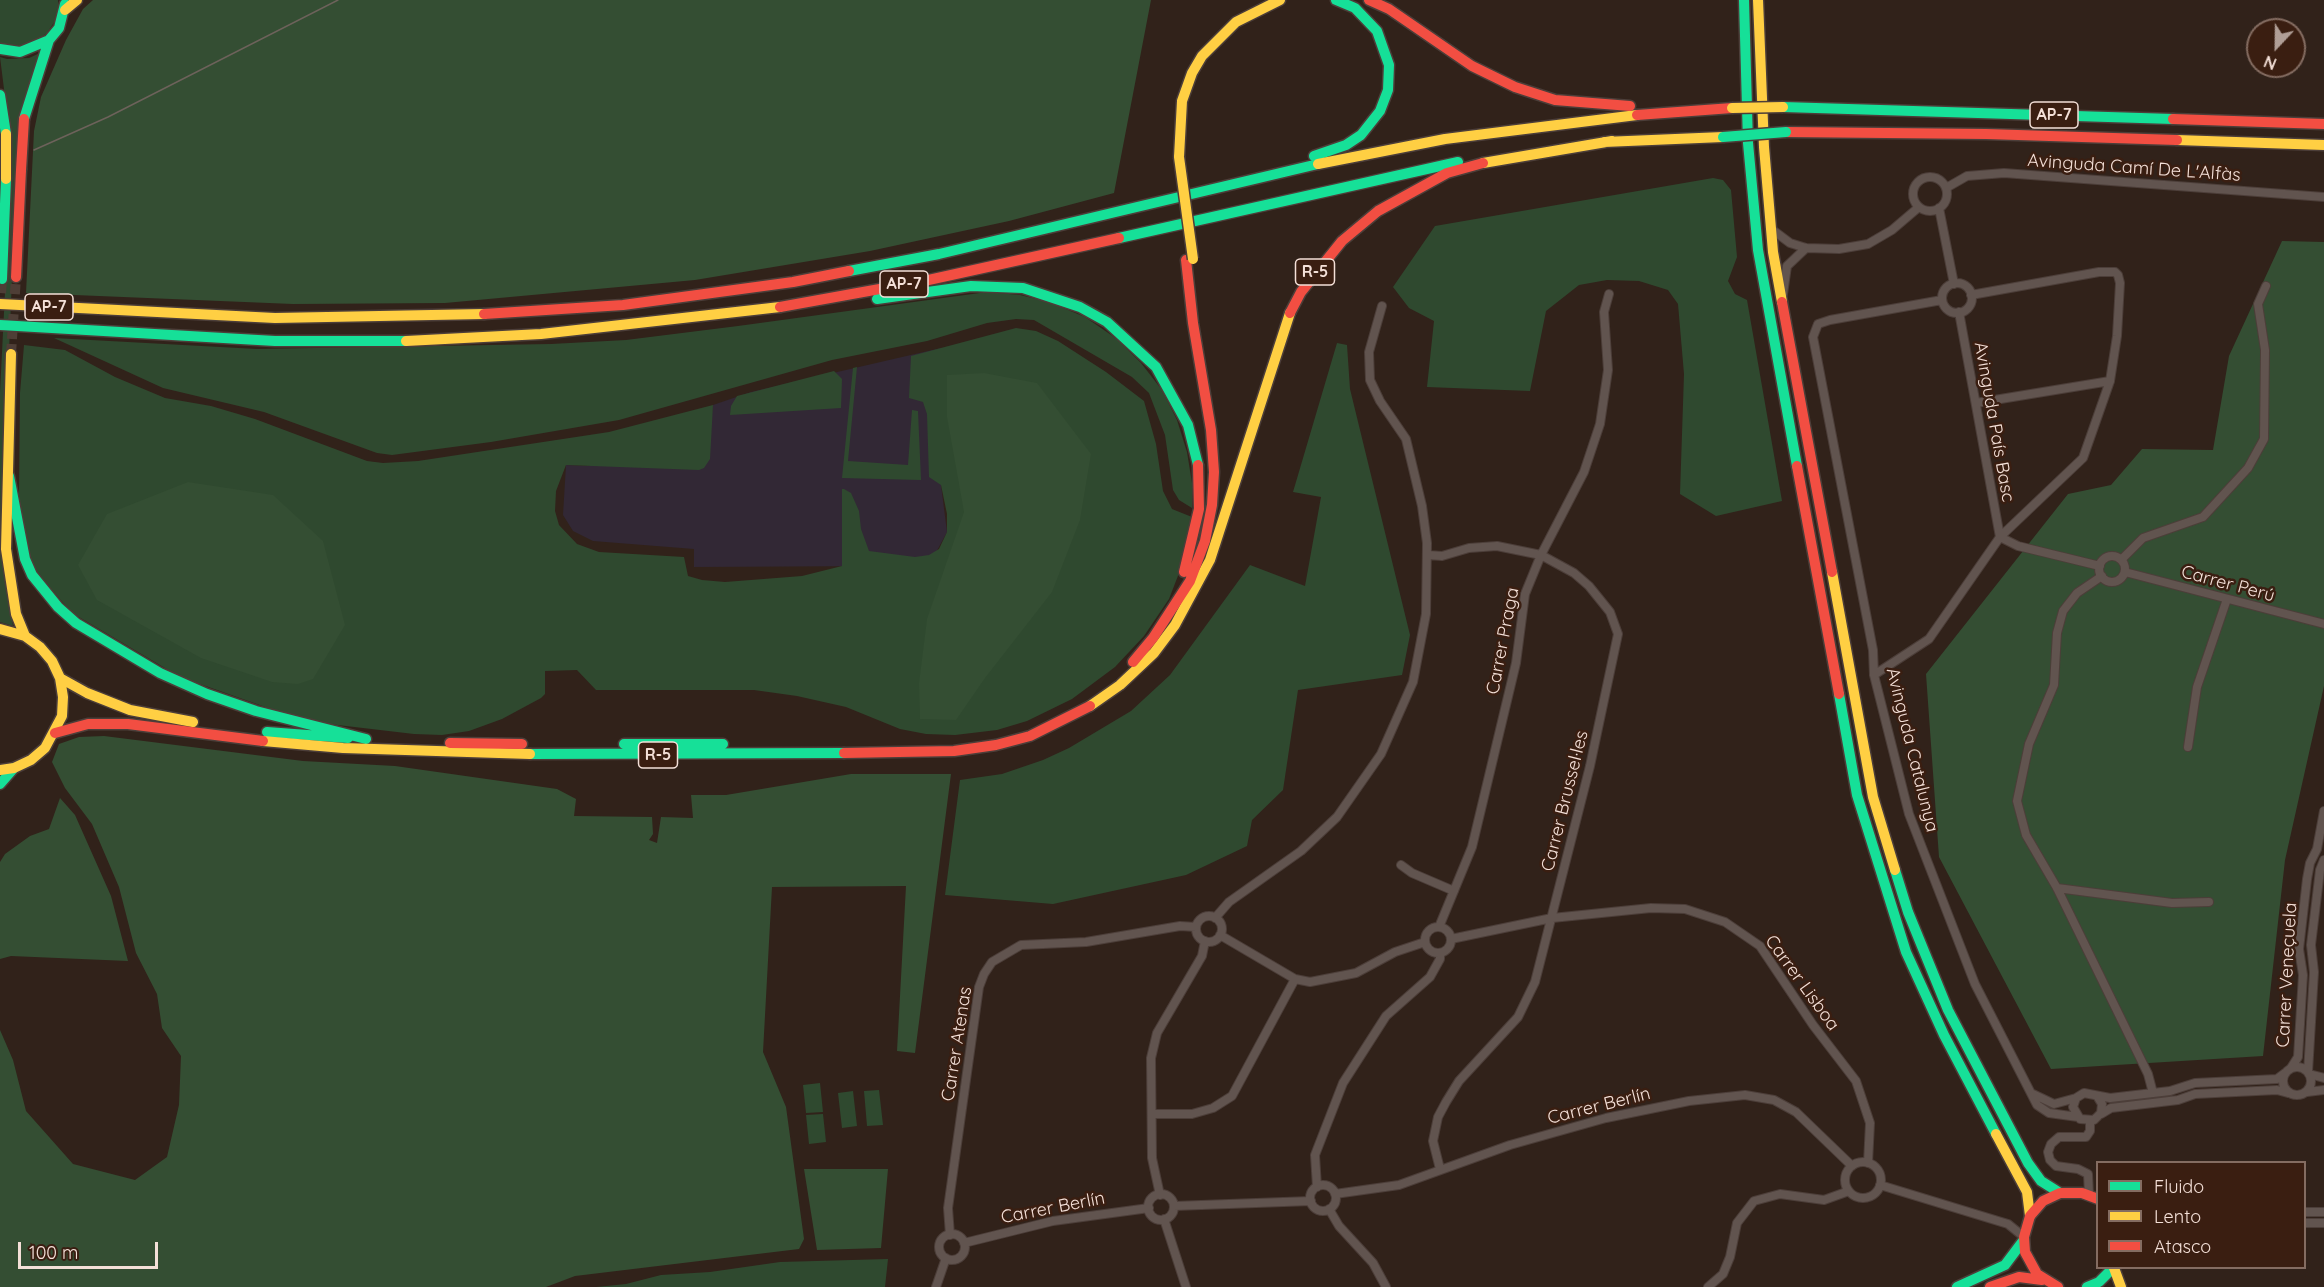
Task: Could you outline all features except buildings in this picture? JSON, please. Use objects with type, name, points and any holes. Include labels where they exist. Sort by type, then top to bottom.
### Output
[{"type":"main road","points":[[0,49],[20,52],[35,48],[49,40],[59,28],[65,5],[77,0]]},
{"type":"main road","points":[[1176,158],[1172,138],[1175,104],[1193,59],[1207,40],[1226,21],[1264,0]]},
{"type":"main road","name":"R-5","points":[[1197,584],[1216,513],[1219,462],[1214,401],[1190,260],[1176,158],[1182,102],[1192,73],[1202,56],[1236,21],[1280,0]]},
{"type":"main road","points":[[1273,175],[1305,159],[1354,141],[1374,122],[1385,100],[1389,65],[1383,42],[1364,16],[1336,0]]},
{"type":"main road","points":[[1369,0],[1389,9],[1484,73],[1526,92],[1555,100],[1594,105],[1664,105],[1707,108]]},
{"type":"main road","points":[[1744,0],[1748,143],[1758,250],[1857,795],[1875,859],[1906,952],[1944,1035],[2027,1191],[2030,1216],[2024,1238],[2005,1265],[1957,1287]]},
{"type":"main road","points":[[1758,0],[1763,139],[1770,228],[1782,308],[1862,747],[1897,880],[1929,967],[1968,1051],[2028,1163],[2041,1181],[2060,1193]]},
{"type":"main road","points":[[16,277],[24,119],[49,40]]},
{"type":"main road","points":[[0,95],[6,134],[2,279]]},
{"type":"main road","name":"AP-7","points":[[0,304],[275,318],[516,313],[623,305],[794,282],[927,256],[1382,151],[1499,130],[1707,108],[1784,107],[2324,124]]},
{"type":"main road","name":"AP-7","points":[[0,325],[275,341],[402,341],[541,334],[753,312],[912,283],[1436,166],[1612,141],[1786,132],[1986,134],[2324,144]]},
{"type":"main road","name":"R-5","points":[[55,734],[88,724],[128,724],[292,745],[496,754],[915,752],[979,748],[1047,729],[1112,692],[1154,653],[1175,624],[1210,560],[1285,323],[1301,292],[1342,241],[1378,212],[1413,189],[1447,173],[1491,161],[1612,141]]},
{"type":"main road","points":[[60,678],[100,699],[146,714],[275,733],[366,739],[523,744],[922,746],[978,741],[1048,720],[1102,688],[1125,670],[1146,647],[1190,581],[1205,541],[1214,481],[1209,414],[1193,323],[1190,260]]},
{"type":"main road","points":[[541,334],[609,333],[680,327],[970,285],[1023,288],[1064,300],[1107,322],[1147,357],[1166,382],[1188,425],[1199,470],[1199,500],[1193,544],[1178,598]]},
{"type":"main road","points":[[11,354],[6,549],[16,614],[25,636]]},
{"type":"main road","points":[[9,476],[28,567],[45,593],[76,622],[160,673],[207,694],[256,711],[366,739]]},
{"type":"main road","points":[[0,629],[25,636],[40,647],[52,661],[60,678],[63,697],[62,716],[55,734],[45,748],[31,760],[14,768],[0,770]]},
{"type":"main road","points":[[0,784],[14,768]]},
{"type":"main road","points":[[2030,1216],[2043,1202],[2060,1193],[2075,1192],[2093,1197]]},
{"type":"main road","points":[[2024,1238],[2030,1264],[2046,1282]]},
{"type":"main road","points":[[2087,1287],[2099,1282],[2113,1269]]},
{"type":"main road","points":[[2114,1269],[2121,1287]]},
{"type":"main road","points":[[1990,1287],[2019,1277],[2046,1282],[2058,1287]]},
{"type":"street","name":"Avinguda Camí De L'Alfàs","points":[[1946,188],[1967,176],[2004,173],[2324,197]]},
{"type":"street","points":[[1933,177],[1946,188],[1946,199],[1939,208],[1929,211],[1919,207],[1913,197],[1918,182],[1933,177]]},
{"type":"street","points":[[1770,228],[1790,243],[1806,248],[1839,249],[1868,244],[1892,230],[1919,207]]},
{"type":"street","points":[[1939,208],[1954,284]]},
{"type":"street","points":[[1782,308],[1787,266],[1806,248]]},
{"type":"street","points":[[1874,675],[1929,639],[2000,537],[2083,458],[2110,381],[2117,336],[2120,283],[2118,275],[2108,271],[1971,295]]},
{"type":"street","points":[[1954,284],[1967,287],[1971,295],[1970,305],[1959,312],[1949,310],[1942,300],[1945,289],[1954,284]]},
{"type":"street","points":[[2121,560],[2143,537],[2202,517],[2248,468],[2264,439],[2265,350],[2258,304],[2266,286]]},
{"type":"street","name":"Carrer Praga","points":[[1439,927],[1472,847],[1516,663],[1525,594],[1541,555],[1580,481],[1600,424],[1608,370],[1604,312],[1609,294]]},
{"type":"street","name":"Avinguda Catalunya","points":[[1942,300],[1818,324],[1813,337],[1873,650],[1874,675],[1909,814],[1975,984],[2037,1105],[2045,1111],[2078,1117]]},
{"type":"street","points":[[1215,918],[1221,927],[1220,935],[1214,941],[1205,941],[1198,936],[1196,927],[1202,918],[1215,918],[1229,902],[1266,878],[1315,840],[1350,801],[1381,754],[1408,696],[1416,669],[1426,614],[1428,555],[1422,506],[1406,439],[1380,401],[1370,380],[1371,344],[1382,306]]},
{"type":"street","name":"Avinguda País Basc","points":[[1959,312],[2000,537]]},
{"type":"street","points":[[1976,403],[2110,381]]},
{"type":"street","points":[[2000,537],[2018,546],[2100,566]]},
{"type":"street","name":"Carrer Brussel·les","points":[[1428,555],[1442,556],[1469,548],[1497,546],[1541,555],[1574,573],[1589,586],[1610,612],[1618,634],[1590,766],[1535,982],[1526,1005],[1507,1031],[1459,1081],[1438,1117],[1433,1141],[1440,1169]]},
{"type":"street","points":[[2116,557],[2121,560],[2125,572],[2115,582],[2107,581],[2102,576],[2100,566],[2107,558],[2116,557]]},
{"type":"street","name":"Carrer Perú","points":[[2125,572],[2324,624]]},
{"type":"street","points":[[2102,576],[2077,593],[2063,611],[2057,633],[2054,685],[2029,744],[2018,791],[2019,812],[2026,835],[2057,888],[2148,1074],[2154,1093]]},
{"type":"street","points":[[2188,747],[2197,687],[2227,599]]},
{"type":"street","name":"Carrer Veneçuela","points":[[2288,1071],[2298,1057],[2303,975],[2299,949],[2310,862],[2317,849],[2324,812]]},
{"type":"street","name":"Carrer Veneçuela","points":[[2309,1073],[2314,972],[2311,945],[2320,867],[2324,860]]},
{"type":"street","points":[[1401,865],[1412,873],[1454,891]]},
{"type":"street","points":[[2057,888],[2172,903],[2209,902]]},
{"type":"street","name":"Carrer Lisboa","points":[[1451,939],[1552,918],[1670,907],[1713,916],[1749,936],[1774,964],[1813,1025],[1856,1081],[1863,1096],[1870,1123],[1868,1163]]},
{"type":"street","name":"Carrer Atenas","points":[[950,1235],[948,1208],[979,987],[992,962],[1021,945],[1094,942],[1180,926],[1196,927]]},
{"type":"street","points":[[1220,935],[1295,979],[1310,982],[1341,978],[1425,942],[1429,931],[1439,927],[1448,932],[1451,939],[1449,947],[1440,953]]},
{"type":"street","points":[[1160,1195],[1153,1168],[1151,1058],[1153,1044],[1164,1019],[1202,956],[1205,941]]},
{"type":"street","points":[[1425,942],[1430,950],[1440,953]]},
{"type":"street","points":[[1317,1187],[1315,1155],[1343,1083],[1386,1016],[1430,977],[1440,959],[1440,953]]},
{"type":"street","points":[[1152,1114],[1192,1114],[1213,1108],[1232,1096],[1295,979]]},
{"type":"street","points":[[2033,1094],[2054,1104],[2088,1092],[2110,1098],[2174,1090],[2195,1083],[2277,1079],[2299,1067],[2324,1078]]},
{"type":"street","points":[[2288,1071],[2283,1084],[2288,1093]]},
{"type":"street","points":[[2306,1093],[2311,1084],[2309,1073]]},
{"type":"street","points":[[2076,1098],[2073,1107],[2078,1117],[2090,1121],[2111,1108],[2178,1100],[2195,1094],[2277,1090],[2298,1095],[2324,1090]]},
{"type":"street","name":"Carrer Berlín","points":[[1335,1194],[1390,1187],[1510,1145],[1606,1118],[1689,1101],[1745,1095],[1765,1097],[1789,1107],[1807,1121],[1851,1166]]},
{"type":"street","points":[[2097,1096],[2102,1104],[2100,1115]]},
{"type":"street","points":[[2090,1121],[2090,1131],[2086,1137],[2059,1137],[2050,1144],[2048,1152],[2050,1160],[2056,1166],[2078,1169],[2088,1174],[2093,1197]]},
{"type":"street","points":[[1708,1287],[1723,1274],[1730,1257],[1737,1223],[1754,1201],[1780,1194],[1824,1200],[1849,1191],[1863,1197],[1874,1194],[1880,1185],[1879,1172],[1868,1163],[1859,1162],[1851,1166],[1845,1179],[1849,1191]]},
{"type":"street","points":[[1880,1185],[2008,1224],[2024,1238]]},
{"type":"street","points":[[1326,1186],[1335,1194],[1335,1202],[1329,1209],[1317,1210],[1311,1201],[1312,1191],[1317,1187],[1326,1186]]},
{"type":"street","points":[[1160,1195],[1168,1196],[1174,1206],[1171,1215],[1164,1219],[1153,1217],[1149,1208],[1152,1198],[1160,1195]]},
{"type":"street","points":[[1174,1206],[1311,1201]]},
{"type":"street","name":"Carrer Berlín","points":[[964,1243],[1053,1221],[1149,1208]]},
{"type":"street","points":[[1329,1209],[1339,1226],[1373,1263],[1386,1287]]},
{"type":"street","points":[[2306,1212],[2324,1212]]},
{"type":"street","points":[[1164,1219],[1186,1287]]},
{"type":"street","points":[[2306,1223],[2324,1223]]},
{"type":"street","points":[[950,1235],[957,1235],[964,1243],[961,1256],[954,1260],[946,1258],[940,1251],[940,1243],[950,1235]]},
{"type":"street","points":[[936,1287],[946,1258]]},
{"type":"shaded area","points":[[941,348],[941,485],[947,532],[912,597],[882,566],[694,567],[694,549],[593,541],[573,531],[563,515],[566,465],[588,466],[711,419],[713,405],[751,392]]},
{"type":"green space","points":[[0,0],[58,0],[59,8],[55,21],[47,33],[35,42],[22,47],[7,47],[0,44]]},
{"type":"green space","points":[[93,0],[1151,0],[1114,193],[1009,221],[870,251],[695,280],[445,303],[293,304],[26,293],[34,131],[41,97],[66,40],[83,9]]},
{"type":"green space","points":[[40,53],[20,113],[14,229],[1,548],[13,626],[0,622],[0,392],[12,153],[0,57],[29,58]]},
{"type":"green space","points":[[1713,178],[1723,180],[1731,190],[1737,257],[1728,281],[1735,294],[1747,300],[1782,501],[1716,516],[1680,494],[1684,374],[1678,304],[1668,290],[1639,281],[1607,280],[1579,285],[1546,311],[1530,391],[1427,387],[1434,321],[1409,308],[1393,287],[1435,226]]},
{"type":"green space","points":[[2282,241],[2324,242],[2324,686],[2285,860],[2263,1056],[2051,1069],[1939,857],[1926,674],[2068,494],[2111,485],[2142,449],[2213,450],[2229,356]]},
{"type":"green space","points":[[987,292],[1020,295],[1049,302],[1085,317],[1117,339],[1141,363],[1162,390],[1177,420],[1187,452],[1192,483],[1192,508],[1179,500],[1173,490],[1165,435],[1149,393],[1132,377],[1034,320],[1016,319],[987,323],[927,341],[832,360],[619,420],[491,442],[392,455],[377,453],[264,412],[163,388],[54,338],[257,349],[551,344],[626,340]]},
{"type":"green space","points":[[1016,328],[1036,331],[1058,341],[1106,372],[1144,401],[1156,444],[1163,491],[1172,509],[1192,517],[1181,568],[1169,599],[1144,636],[1115,667],[1072,699],[1027,721],[997,730],[955,735],[926,734],[900,729],[846,707],[797,696],[754,690],[596,690],[577,670],[545,671],[545,694],[541,698],[502,719],[469,731],[442,735],[414,734],[329,724],[288,715],[180,677],[72,613],[36,572],[27,551],[19,495],[20,393],[24,345],[65,350],[115,377],[165,398],[211,406],[255,419],[367,461],[383,463],[418,461],[609,432],[713,405],[710,459],[704,468],[699,470],[566,465],[556,491],[555,511],[559,525],[577,544],[599,552],[684,557],[688,576],[702,580],[725,582],[802,576],[842,566],[842,489],[844,489],[851,493],[859,511],[861,529],[869,551],[915,557],[929,555],[939,549],[947,532],[947,514],[941,485],[929,477],[927,414],[923,402],[909,398],[911,356]]},
{"type":"green space","points":[[1337,343],[1347,345],[1350,389],[1410,635],[1402,675],[1298,690],[1283,790],[1252,820],[1247,846],[1186,875],[1053,904],[945,895],[960,780],[1002,774],[1043,760],[1069,748],[1131,711],[1170,675],[1250,565],[1305,586],[1321,497],[1293,492]]},
{"type":"green space","points":[[857,367],[848,461],[908,465],[912,410],[918,411],[921,480],[842,478],[853,368]]},
{"type":"green space","points":[[834,371],[842,379],[841,408],[730,415],[731,406],[737,396]]},
{"type":"green space","points":[[984,373],[1037,383],[1091,454],[1080,520],[1052,592],[985,678],[956,720],[920,719],[919,683],[927,619],[964,512],[947,417],[947,375]]},
{"type":"green space","points":[[188,482],[273,495],[323,541],[345,625],[313,679],[298,684],[272,682],[201,658],[97,600],[78,565],[107,514]]},
{"type":"green space","points":[[104,736],[303,761],[395,766],[557,789],[576,799],[574,816],[652,817],[653,834],[649,840],[657,843],[661,817],[693,818],[691,795],[726,795],[851,774],[951,774],[915,1053],[897,1051],[906,886],[772,887],[763,1052],[786,1107],[804,1239],[799,1249],[575,1276],[546,1287],[0,1287],[0,1030],[13,1060],[26,1111],[73,1164],[135,1180],[167,1157],[179,1105],[181,1056],[162,1028],[157,994],[136,953],[119,887],[92,824],[65,788],[52,762],[59,744],[79,737]]},
{"type":"green space","points":[[60,798],[75,815],[111,896],[128,961],[11,956],[0,959],[0,862],[5,854],[30,836],[49,829]]},
{"type":"green space","points":[[820,1083],[823,1112],[806,1113],[803,1085]]},
{"type":"green space","points":[[879,1090],[883,1125],[867,1126],[864,1091]]},
{"type":"green space","points":[[853,1091],[857,1126],[842,1128],[838,1093]]},
{"type":"green space","points":[[823,1114],[826,1142],[809,1144],[806,1115]]},
{"type":"green space","points":[[804,1169],[888,1169],[881,1248],[817,1250]]},
{"type":"green space","points":[[888,1259],[885,1287],[596,1287],[626,1284],[661,1275],[710,1272],[780,1262]]},
{"type":"tunnel","points":[[11,354],[16,277]]},
{"type":"tunnel","points":[[0,308],[2,279]]},
{"type":"tram line","points":[[34,150],[108,117],[338,0]]},
{"type":"traffic: fast","points":[[1314,156],[1346,145],[1361,135],[1380,111],[1388,90],[1389,65],[1377,31],[1355,8],[1336,0]]},
{"type":"traffic: fast","points":[[1744,0],[1748,143],[1758,250],[1797,466]]},
{"type":"traffic: fast","points":[[0,49],[20,52],[49,40],[59,28],[65,4]]},
{"type":"traffic: fast","points":[[24,119],[49,40]]},
{"type":"traffic: fast","points":[[0,95],[6,134]]},
{"type":"traffic: fast","points":[[1783,107],[2173,119]]},
{"type":"traffic: fast","points":[[1723,137],[1786,132]]},
{"type":"traffic: fast","points":[[1119,238],[1458,162]]},
{"type":"traffic: fast","points":[[849,271],[939,254],[1318,164]]},
{"type":"traffic: fast","points":[[2,279],[6,179]]},
{"type":"traffic: fast","points":[[877,299],[971,286],[1023,288],[1080,307],[1107,322],[1156,367],[1188,425],[1198,465]]},
{"type":"traffic: fast","points":[[0,325],[275,341],[406,341]]},
{"type":"traffic: fast","points":[[9,476],[25,559],[32,575],[58,607],[76,623],[160,673],[207,694],[256,711],[366,739]]},
{"type":"traffic: fast","points":[[1839,694],[1857,795],[1906,952],[1944,1035],[1996,1134]]},
{"type":"traffic: fast","points":[[267,732],[348,738]]},
{"type":"traffic: fast","points":[[624,744],[723,744]]},
{"type":"traffic: fast","points":[[530,754],[844,753]]},
{"type":"traffic: fast","points":[[0,784],[14,768]]},
{"type":"traffic: fast","points":[[1895,870],[1908,912],[1948,1010],[2028,1163],[2041,1181],[2060,1193]]},
{"type":"traffic: fast","points":[[1957,1287],[2005,1265],[2023,1241]]},
{"type":"traffic: fast","points":[[2087,1287],[2099,1282],[2112,1269]]},
{"type":"traffic: slow","points":[[65,10],[77,0]]},
{"type":"traffic: slow","points":[[1179,157],[1182,101],[1192,73],[1202,56],[1236,22],[1280,0]]},
{"type":"traffic: slow","points":[[1758,0],[1764,147],[1773,252],[1782,302]]},
{"type":"traffic: slow","points":[[1732,108],[1783,107]]},
{"type":"traffic: slow","points":[[1318,164],[1445,139],[1637,115]]},
{"type":"traffic: slow","points":[[6,134],[6,179]]},
{"type":"traffic: slow","points":[[1604,142],[1723,137]]},
{"type":"traffic: slow","points":[[2177,140],[2324,145]]},
{"type":"traffic: slow","points":[[1483,163],[1612,141]]},
{"type":"traffic: slow","points":[[1179,157],[1193,259]]},
{"type":"traffic: slow","points":[[0,304],[275,318],[484,314]]},
{"type":"traffic: slow","points":[[406,341],[541,334],[780,307]]},
{"type":"traffic: slow","points":[[1090,706],[1120,685],[1154,653],[1175,625],[1210,560],[1290,313]]},
{"type":"traffic: slow","points":[[11,354],[6,549],[16,614],[25,636]]},
{"type":"traffic: slow","points":[[1832,572],[1873,797],[1895,870]]},
{"type":"traffic: slow","points":[[0,629],[25,636],[40,647],[52,661],[60,678],[63,697],[62,716],[45,748],[31,760],[14,768],[0,770]]},
{"type":"traffic: slow","points":[[60,678],[87,693],[130,710],[193,722]]},
{"type":"traffic: slow","points":[[263,741],[343,748],[530,754]]},
{"type":"traffic: slow","points":[[1996,1134],[2027,1192],[2030,1216]]},
{"type":"traffic: slow","points":[[2114,1269],[2121,1287]]},
{"type":"traffic: jam","points":[[1369,0],[1389,9],[1472,66],[1515,87],[1555,100],[1630,106]]},
{"type":"traffic: jam","points":[[1637,115],[1732,108]]},
{"type":"traffic: jam","points":[[21,170],[24,119]]},
{"type":"traffic: jam","points":[[2173,119],[2324,124]]},
{"type":"traffic: jam","points":[[1786,132],[1986,134],[2177,140]]},
{"type":"traffic: jam","points":[[1290,313],[1301,292],[1342,241],[1378,211],[1447,173],[1483,163]]},
{"type":"traffic: jam","points":[[16,277],[21,170]]},
{"type":"traffic: jam","points":[[780,307],[924,281],[1119,238]]},
{"type":"traffic: jam","points":[[1133,662],[1153,638],[1190,581],[1205,541],[1212,505],[1214,472],[1211,430],[1193,323],[1186,260]]},
{"type":"traffic: jam","points":[[484,314],[623,305],[793,282],[849,271]]},
{"type":"traffic: jam","points":[[1782,302],[1832,572]]},
{"type":"traffic: jam","points":[[1184,572],[1199,509],[1198,465]]},
{"type":"traffic: jam","points":[[1797,466],[1839,694]]},
{"type":"traffic: jam","points":[[844,753],[954,751],[996,745],[1030,736],[1090,706]]},
{"type":"traffic: jam","points":[[55,733],[88,724],[128,724],[263,741]]},
{"type":"traffic: jam","points":[[450,743],[522,744]]},
{"type":"traffic: jam","points":[[2058,1287],[2037,1274],[2025,1252],[2024,1237],[2030,1216],[2043,1201],[2060,1193],[2082,1193],[2096,1198]]},
{"type":"traffic: jam","points":[[1990,1287],[2019,1277],[2042,1280]]}]
